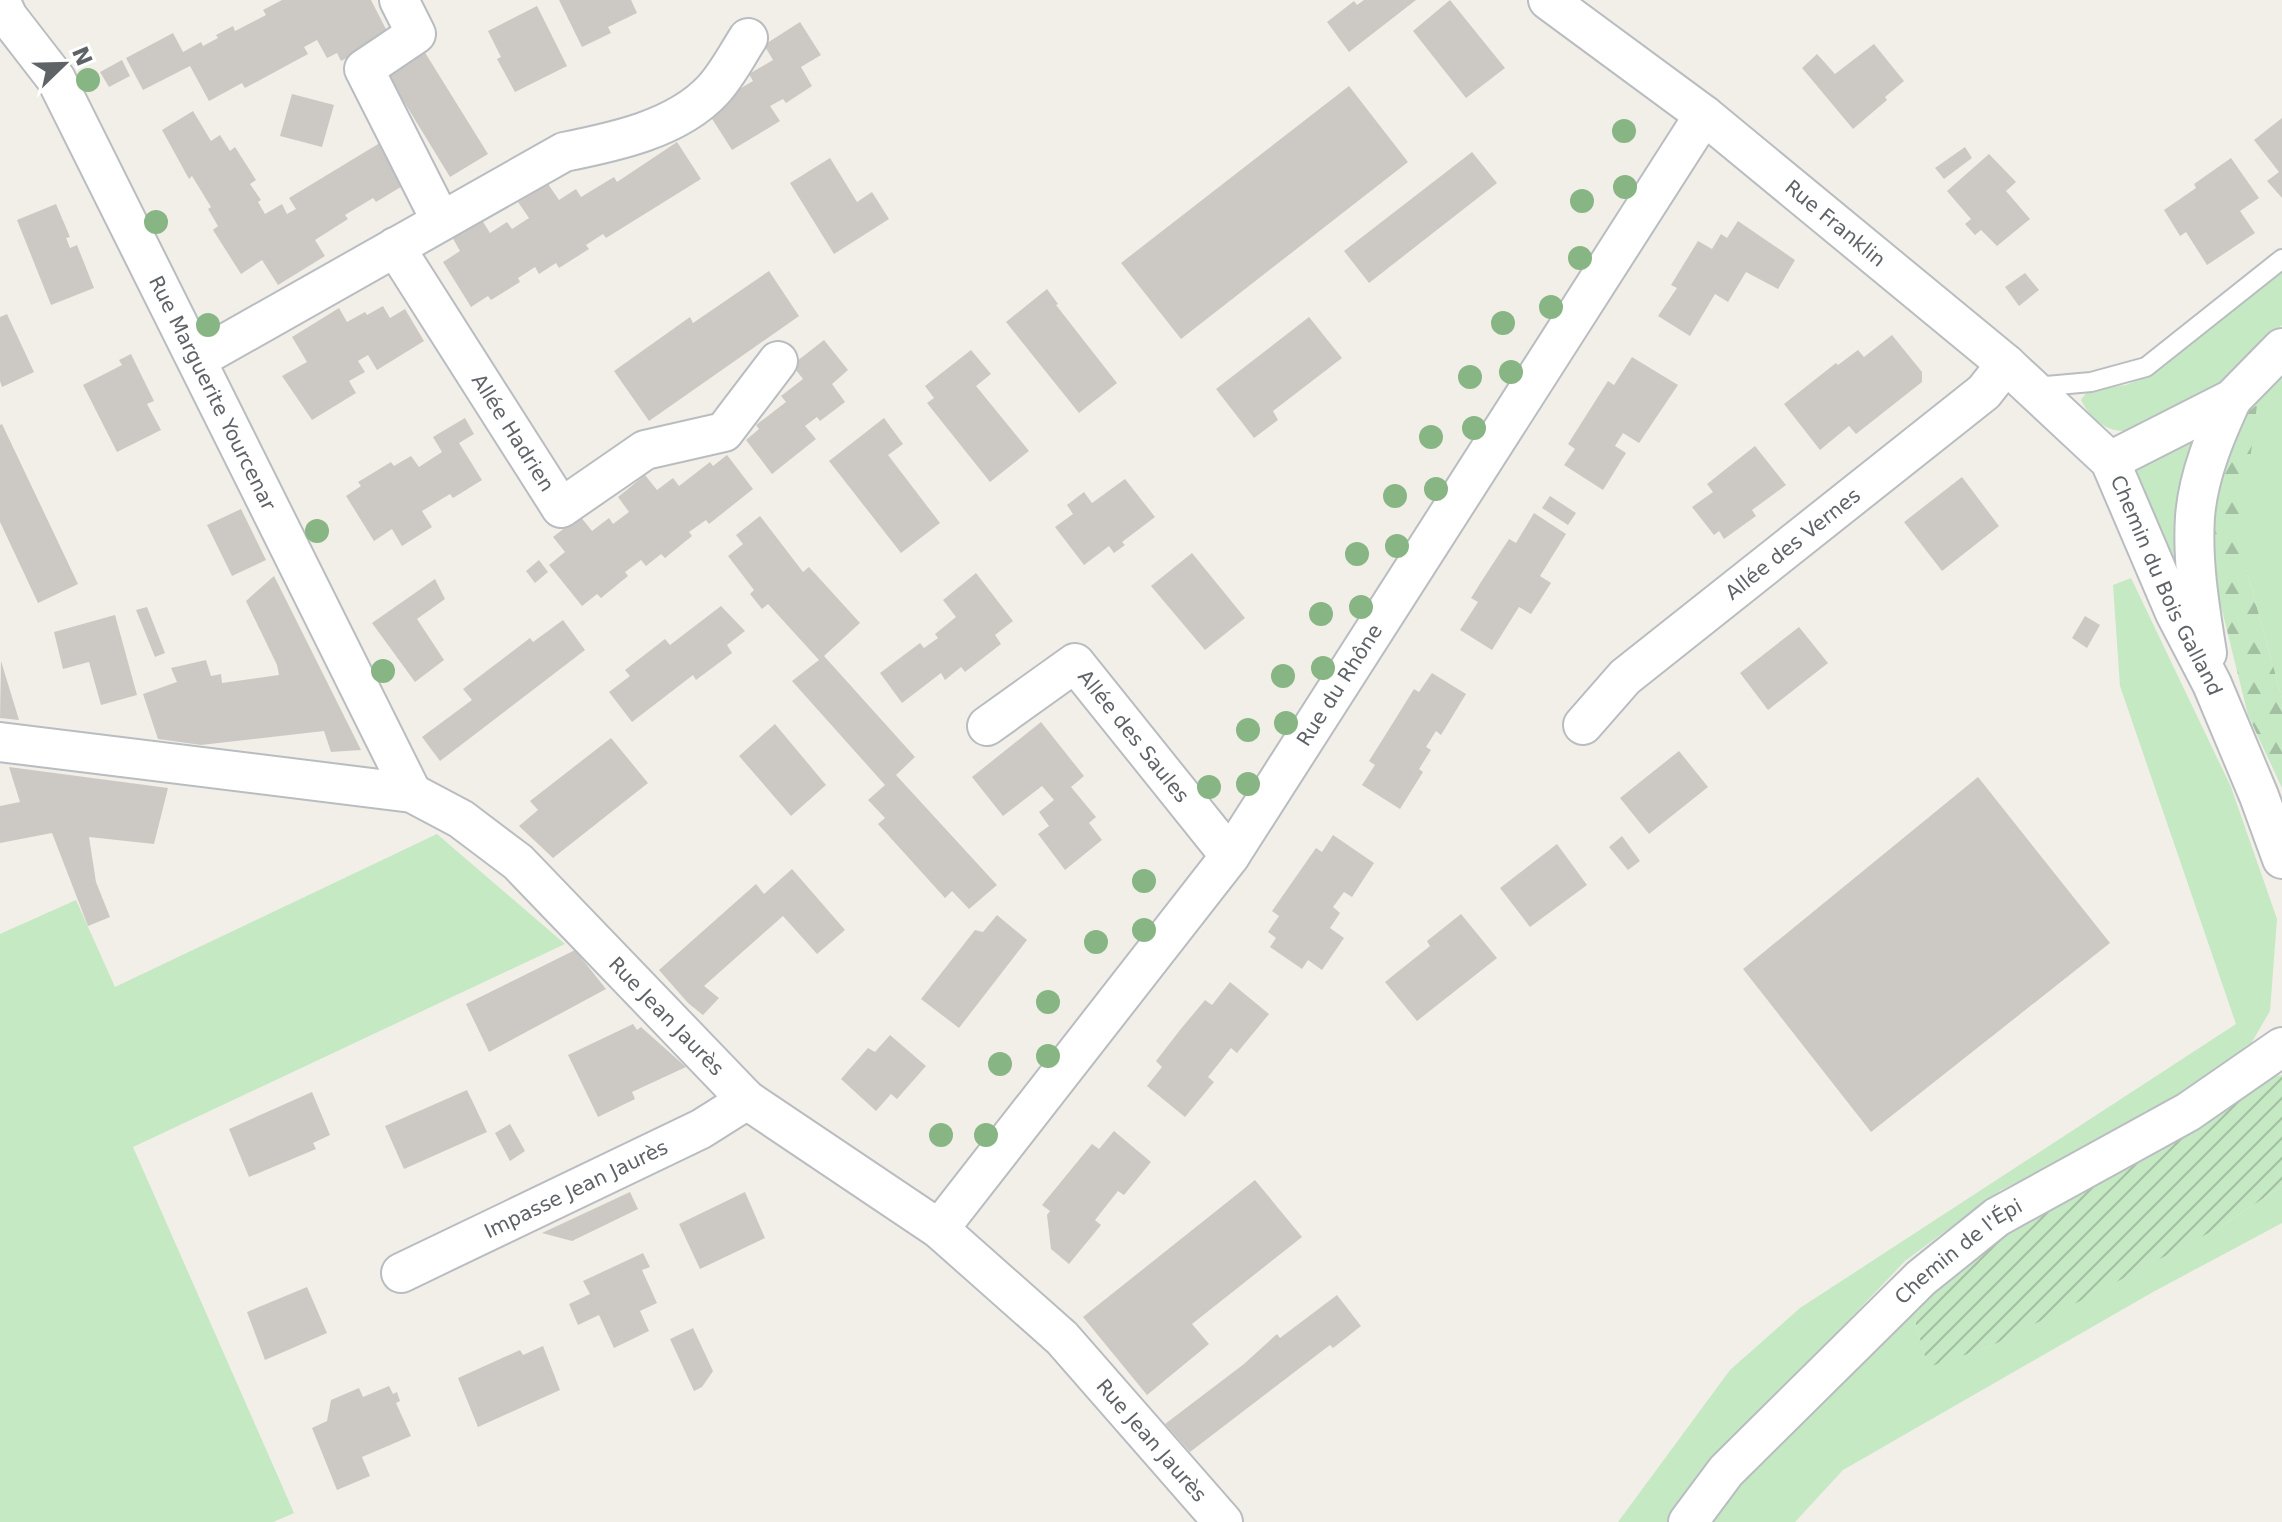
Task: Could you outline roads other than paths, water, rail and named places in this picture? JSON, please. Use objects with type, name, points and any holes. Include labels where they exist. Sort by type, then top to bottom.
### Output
[{"type":"street","points":[[399,0],[416,34],[364,69],[441,221]]},
{"type":"street","name":"Rue Franklin","points":[[1548,0],[1704,115],[2019,375],[2110,461]]},
{"type":"street","name":"Rue Marguerite Yourcenar","points":[[3,13],[56,79],[412,793]]},
{"type":"street","points":[[198,359],[564,152],[624,140],[675,119],[713,91],[748,38]]},
{"type":"street","name":"Rue du Rhône","points":[[939,1229],[1230,856],[1704,115]]},
{"type":"street","name":"Allée Hadrien","points":[[395,247],[561,508],[645,450],[724,432],[778,361]]},
{"type":"street","name":"Chemin du Bois Galland","points":[[2282,348],[2232,399],[2110,461],[2175,613],[2212,684],[2282,859]]},
{"type":"street","name":"Allée des Vernes","points":[[1583,725],[1625,677],[1984,392],[2019,375]]},
{"type":"street","points":[[2212,684],[2200,610],[2195,516],[2215,435],[2232,399]]},
{"type":"street","name":"Allée des Saules","points":[[987,726],[1075,663],[1230,856]]},
{"type":"street","name":"Rue Jean Jaurès","points":[[0,742],[412,793],[461,819],[518,862],[747,1100],[939,1229],[1062,1338],[1223,1522]]},
{"type":"street","name":"Chemin de l'Épi","points":[[1688,1522],[1726,1471],[1921,1278],[1975,1234],[1997,1217],[2188,1112],[2282,1047]]},
{"type":"street","name":"Impasse Jean Jaurès","points":[[401,1273],[701,1129],[747,1100]]},
{"type":"lane","points":[[2019,375],[2091,382],[2146,367],[2282,259]]}]
